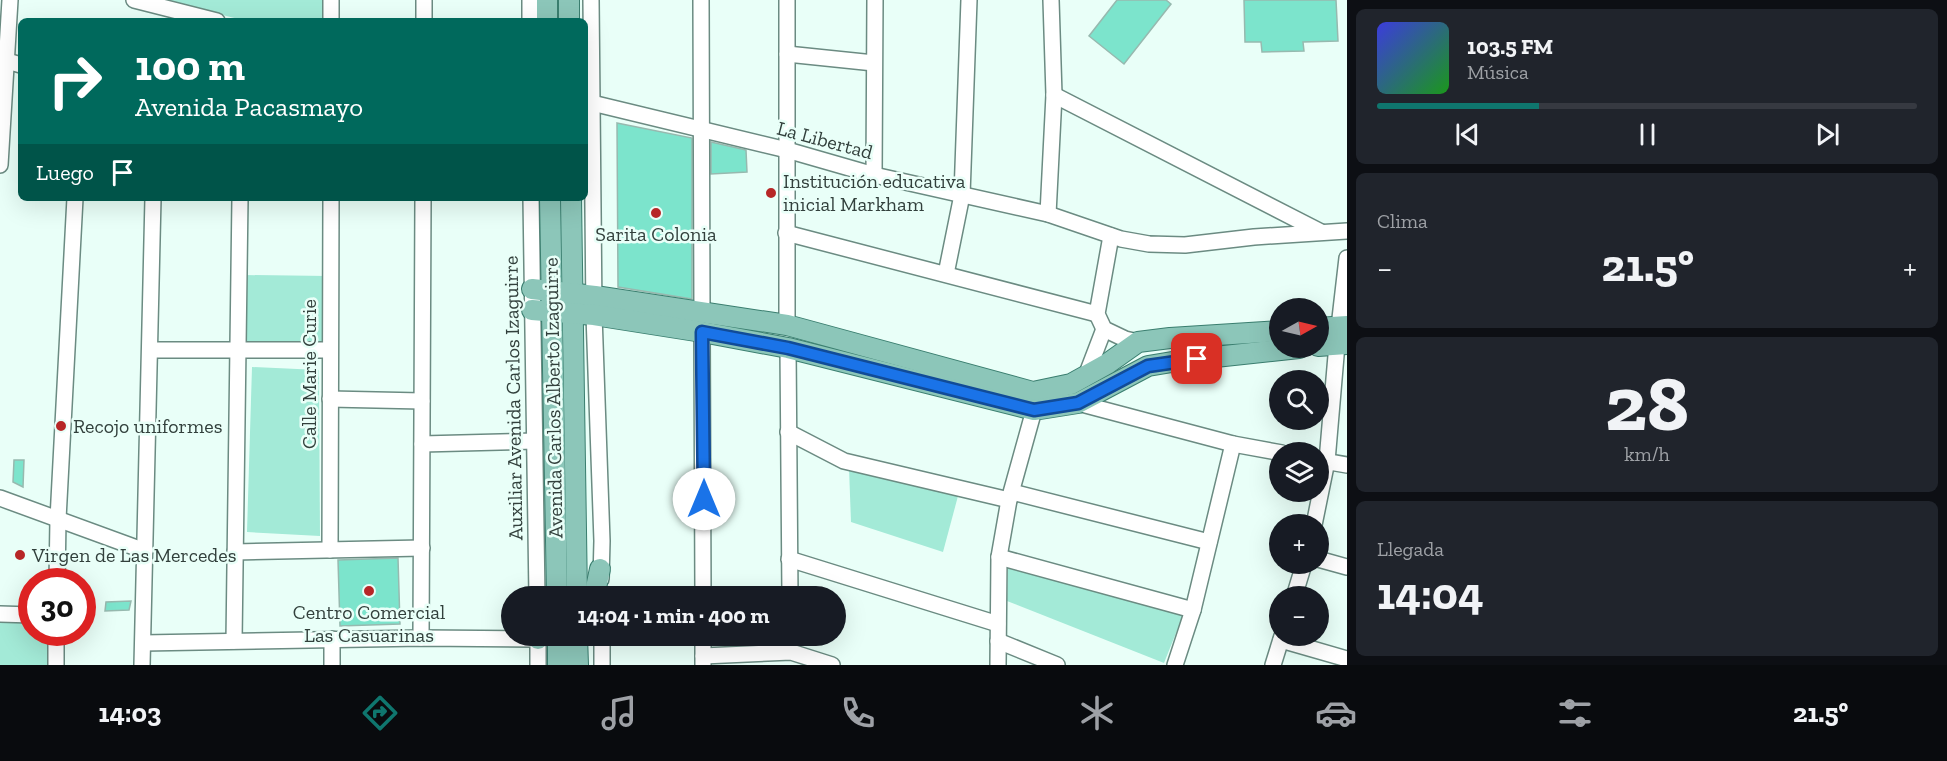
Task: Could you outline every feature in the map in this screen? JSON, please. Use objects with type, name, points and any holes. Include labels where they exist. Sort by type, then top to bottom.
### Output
[{"type":"main road","points":[[547,0],[547,18]]},
{"type":"main road","points":[[569,0],[569,18]]},
{"type":"main road","name":"Avenida Carlos Alberto Izaguirre","points":[[550,201],[541,300],[557,586]]},
{"type":"main road","name":"Avenida Carlos Alberto Izaguirre","points":[[571,201],[577,586]]},
{"type":"main road","points":[[541,300],[595,305],[702,322],[787,325],[972,386],[1034,410],[1078,403],[1148,366],[1269,351]]},
{"type":"main road","points":[[702,322],[788,348],[972,386],[1033,392],[1071,384],[1107,364],[1138,342],[1269,331]]},
{"type":"main road","points":[[1251,332],[1253,353]]},
{"type":"main road","points":[[548,586],[556,544]]},
{"type":"main road","points":[[596,586],[600,569]]},
{"type":"main road","points":[[563,646],[571,664]]},
{"type":"main road","points":[[571,664],[575,646]]},
{"type":"main road","points":[[571,664],[579,646]]},
{"type":"street","points":[[0,165],[14,63],[10,0]]},
{"type":"street","points":[[134,0],[158,14],[192,18]]},
{"type":"street","points":[[331,0],[332,18]]},
{"type":"street","points":[[424,0],[424,18]]},
{"type":"street","points":[[530,0],[530,18]]},
{"type":"street","points":[[591,0],[595,305],[602,541],[601,586]]},
{"type":"street","points":[[701,0],[704,586]]},
{"type":"street","points":[[787,0],[787,325]]},
{"type":"street","points":[[874,176],[875,0]]},
{"type":"street","points":[[946,274],[962,195],[969,0]]},
{"type":"street","points":[[1048,213],[1054,95],[1051,0]]},
{"type":"street","points":[[787,54],[874,63]]},
{"type":"street","points":[[1054,95],[1323,233]]},
{"type":"street","name":"La Libertad","points":[[592,104],[787,150],[874,176],[1048,213],[1111,236],[1149,244],[1185,245],[1347,231]]},
{"type":"street","points":[[57,568],[75,201]]},
{"type":"street","points":[[142,665],[153,201]]},
{"type":"street","points":[[234,641],[240,201]]},
{"type":"street","name":"Calle Marie Curie","points":[[330,550],[331,201]]},
{"type":"street","points":[[422,638],[423,201]]},
{"type":"street","name":"Auxiliar Avenida Carlos Izaguirre","points":[[531,201],[541,300],[534,441],[537,586]]},
{"type":"street","points":[[1274,236],[1286,214]]},
{"type":"street","points":[[786,233],[1097,314]]},
{"type":"street","points":[[1111,236],[1097,314],[1104,329],[1125,339],[1138,342]]},
{"type":"street","points":[[1325,442],[1347,258]]},
{"type":"street","points":[[1086,376],[1104,329]]},
{"type":"street","points":[[788,348],[790,586]]},
{"type":"street","points":[[150,350],[330,351]]},
{"type":"street","points":[[330,399],[422,401]]},
{"type":"street","points":[[1078,403],[1233,444],[1269,451]]},
{"type":"street","points":[[998,665],[999,557],[1011,496],[1034,410]]},
{"type":"street","points":[[788,432],[844,460],[1209,542]]},
{"type":"street","points":[[422,444],[534,441]]},
{"type":"street","points":[[1175,665],[1193,610],[1233,444]]},
{"type":"street","points":[[1329,462],[1347,465]]},
{"type":"street","points":[[0,498],[145,551]]},
{"type":"street","points":[[235,552],[422,548]]},
{"type":"street","points":[[999,557],[1193,610]]},
{"type":"street","points":[[789,559],[998,624]]},
{"type":"street","points":[[1329,563],[1347,567]]},
{"type":"street","points":[[0,614],[18,615]]},
{"type":"street","points":[[143,642],[501,637]]},
{"type":"street","points":[[332,639],[332,665]]},
{"type":"street","points":[[998,641],[1057,665]]},
{"type":"street","points":[[56,646],[56,665]]},
{"type":"street","points":[[538,646],[538,665]]},
{"type":"street","points":[[602,646],[602,665]]},
{"type":"street","points":[[791,646],[791,652]]},
{"type":"street","points":[[1273,665],[1279,646]]},
{"type":"street","points":[[1306,646],[1347,659]]},
{"type":"street","points":[[703,660],[791,652],[832,665]]},
{"type":"green space","points":[[160,0],[324,0],[325,18],[235,18]]},
{"type":"green space","points":[[244,275],[328,276],[328,346],[242,346]]},
{"type":"green space","points":[[252,367],[319,370],[320,536],[247,532]]},
{"type":"green space","points":[[849,468],[958,496],[943,552],[851,522]]},
{"type":"green space","points":[[1008,565],[1184,613],[1164,663],[1007,601]]},
{"type":"green space","points":[[0,618],[18,619],[18,646],[51,646],[51,665],[0,665]]},
{"type":"building","points":[[1117,0],[1166,0],[1171,4],[1124,64],[1089,36]]},
{"type":"building","points":[[1244,0],[1336,0],[1338,41],[1303,42],[1304,51],[1262,52],[1261,42],[1245,42]]},
{"type":"building","name":"Sarita Colonia","points":[[617,123],[692,138],[692,299],[618,287]]},
{"type":"building","points":[[711,142],[746,150],[747,172],[711,174]]},
{"type":"building","points":[[14,460],[24,460],[23,487],[13,482]]},
{"type":"building","name":"Centro Comercial Las Casuarinas","points":[[398,558],[400,624],[340,626],[338,560]]},
{"type":"building","points":[[131,601],[129,610],[105,611],[106,602]]},
{"type":"place","name":"Institución educativa inicial Markham","points":[[771,193]]},
{"type":"place","name":"Sarita Colonia","points":[[656,213]]},
{"type":"place","name":"Recojo uniformes","points":[[61,426]]},
{"type":"place","name":"Virgen de Las Mercedes","points":[[20,555]]},
{"type":"place","name":"Centro Comercial Las Casuarinas","points":[[369,591]]},
{"type":"route","points":[[704,499],[702,332],[788,348],[1034,410],[1078,403],[1148,366],[1197,359]]}]
